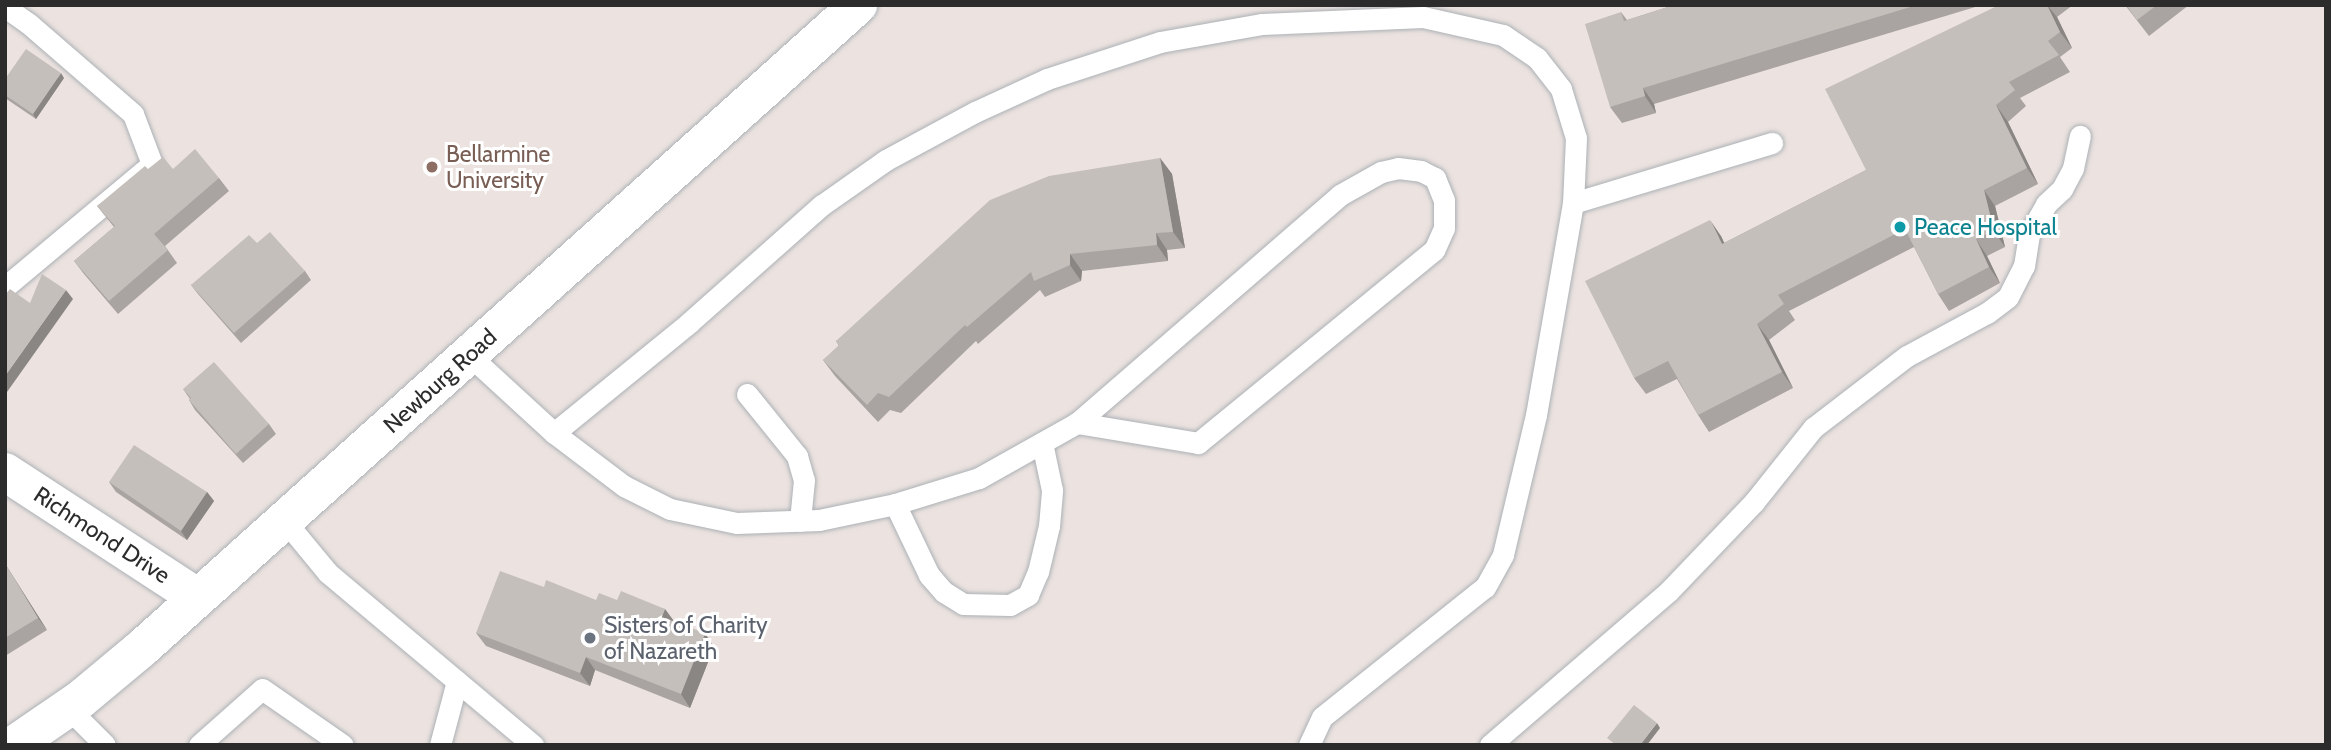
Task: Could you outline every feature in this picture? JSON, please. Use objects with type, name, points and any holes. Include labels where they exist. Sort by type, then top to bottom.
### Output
[{"type":"main road","name":"Newburg Road","points":[[14,745],[68,708],[198,598],[858,5]]},
{"type":"main road","name":"Richmond Drive","points":[[5,472],[198,598]]},
{"type":"lane","points":[[1365,20],[1386,5]]},
{"type":"lane","points":[[5,7],[28,23],[133,114],[152,164],[5,287]]},
{"type":"lane","points":[[554,433],[690,322],[822,205],[886,160],[975,112],[1047,79],[1160,42],[1266,14],[1365,20],[1423,18],[1503,35],[1537,58],[1561,89],[1576,138],[1573,204],[1536,415],[1503,555],[1485,587],[1322,717],[1310,745]]},
{"type":"lane","points":[[1490,745],[1669,591],[1754,502],[1813,428],[1907,356],[1987,313],[2008,297],[2024,266],[2029,234],[2046,204],[2062,189],[2073,168],[2080,136]]},
{"type":"lane","points":[[1573,204],[1772,142]]},
{"type":"lane","points":[[469,355],[554,433],[624,486],[670,509],[737,523],[800,521],[895,504],[979,478],[1077,423],[1340,195],[1381,172],[1398,168],[1421,170],[1435,177],[1444,200],[1444,228],[1434,250],[1198,443],[1077,423]]},
{"type":"lane","points":[[747,394],[797,456],[804,480],[800,521]]},
{"type":"lane","points":[[895,504],[929,575],[944,592],[964,604],[1010,605],[1028,595],[1038,572],[1049,526],[1052,491],[1042,443]]},
{"type":"lane","points":[[285,521],[328,573],[533,745]]},
{"type":"lane","points":[[440,745],[457,681]]},
{"type":"lane","points":[[199,745],[262,689],[343,745]]},
{"type":"lane","points":[[68,708],[105,745]]},
{"type":"building","points":[[1674,5],[1917,5],[1643,88],[1645,96],[1610,107],[1585,24],[1621,12],[1624,21]]},
{"type":"building","name":"Peace Hospital","points":[[1999,5],[2047,5],[2060,32],[2048,41],[2059,55],[2009,82],[2015,90],[1996,105],[2027,168],[1984,190],[1994,231],[1976,239],[1989,267],[1938,294],[1905,229],[1778,295],[1784,304],[1757,324],[1782,372],[1698,415],[1668,361],[1634,378],[1585,281],[1710,220],[1722,244],[1866,170],[1825,89]]},
{"type":"building","points":[[2126,5],[2157,5],[2137,20]]},
{"type":"building","points":[[26,49],[61,73],[33,114],[5,95],[5,79]]},
{"type":"building","points":[[195,149],[219,178],[154,234],[168,250],[109,301],[74,261],[115,226],[97,206],[145,166],[148,169],[163,157],[173,169]]},
{"type":"building","points":[[1160,158],[1173,232],[1156,233],[1157,245],[1070,254],[1070,265],[1034,281],[1031,272],[967,327],[965,325],[889,397],[878,393],[867,405],[823,360],[839,345],[836,341],[990,200],[1049,176]]},
{"type":"building","points":[[270,232],[305,271],[234,333],[191,285],[249,235],[257,243]]},
{"type":"building","points":[[42,274],[66,290],[5,376],[5,295],[10,289],[30,303]]},
{"type":"building","points":[[214,362],[269,424],[236,454],[189,400],[191,398],[183,389]]},
{"type":"building","points":[[134,445],[207,492],[181,531],[109,482]]},
{"type":"building","points":[[5,566],[38,618],[5,638]]},
{"type":"building","name":"Sisters of Charity of Nazareth","points":[[500,571],[544,587],[546,580],[596,600],[599,593],[617,600],[621,591],[665,609],[662,617],[705,633],[681,694],[586,657],[580,673],[476,633]]},
{"type":"building","points":[[1634,705],[1657,723],[1640,745],[1616,745],[1607,738]]},
{"type":"place","name":"Bellarmine University","points":[[432,167]]},
{"type":"place","name":"Peace Hospital","points":[[1900,227]]},
{"type":"place","name":"Sisters of Charity of Nazareth","points":[[590,638]]}]
